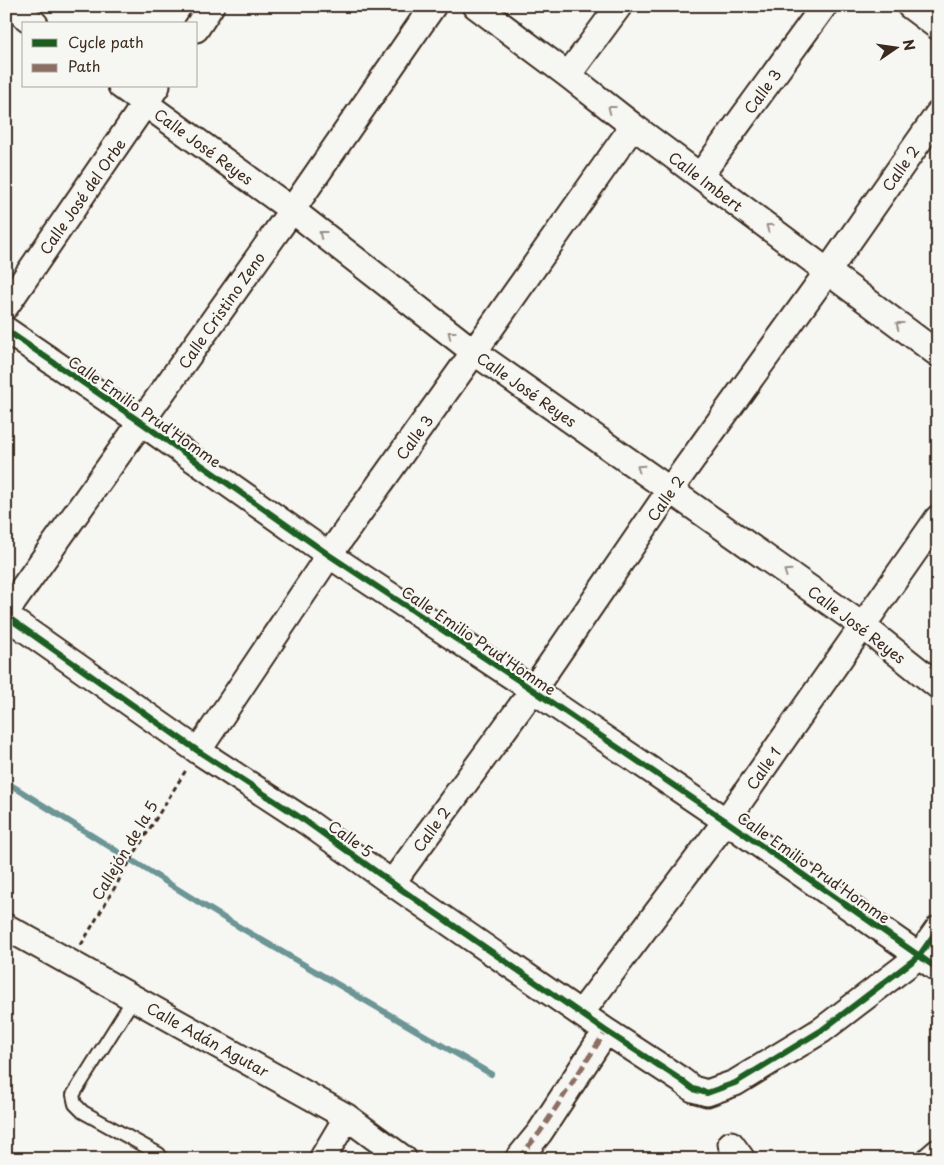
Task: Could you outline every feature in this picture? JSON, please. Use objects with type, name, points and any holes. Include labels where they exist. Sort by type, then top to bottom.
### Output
[{"type":"street","points":[[11,6],[32,22]]},
{"type":"street","points":[[198,26],[211,6]]},
{"type":"street","name":"Calle Cristino Zeno","points":[[6,612],[292,210],[433,6]]},
{"type":"street","name":"Calle Imbert","points":[[476,6],[632,126],[938,354]]},
{"type":"street","points":[[568,76],[619,6]]},
{"type":"street","name":"Calle 3","points":[[700,176],[824,6]]},
{"type":"street","points":[[910,6],[938,27]]},
{"type":"street","name":"Calle José Reyes","points":[[128,88],[152,95],[292,210],[474,352],[863,626],[938,686]]},
{"type":"street","name":"Calle José del Orbe","points":[[6,306],[152,95]]},
{"type":"street","name":"Calle 2","points":[[392,883],[533,690],[670,490],[828,271],[938,114]]},
{"type":"street","name":"Calle 3","points":[[198,750],[329,555],[632,126]]},
{"type":"street","name":"Calle Emilio Prud'Homme","points":[[6,330],[142,422],[329,555],[726,821],[928,963]]},
{"type":"street","name":"Calle 1","points":[[581,1013],[726,821],[938,518]]},
{"type":"street","name":"Calle 5","points":[[6,616],[198,750],[307,822],[392,883],[692,1090],[707,1093],[735,1083],[928,963],[938,929]]},
{"type":"street","name":"Calle Adán Agutar","points":[[6,927],[347,1117],[404,1159]]},
{"type":"street","points":[[518,1159],[540,1132],[606,1031]]},
{"type":"street","points":[[322,1159],[347,1117]]},
{"type":"street","points":[[930,1159],[938,1152]]},
{"type":"lane","points":[[134,998],[73,1095],[75,1104],[83,1112],[159,1154]]},
{"type":"waterway","points":[[6,782],[224,918],[491,1074]]},
{"type":"marked path","points":[[518,1159],[540,1132],[606,1031]]},
{"type":"cycle path","points":[[6,330],[329,555],[726,821],[938,969]]},
{"type":"cycle path","points":[[6,616],[198,751],[307,822],[392,883],[693,1089],[707,1093],[735,1083],[822,1030],[919,956],[938,929]]}]
